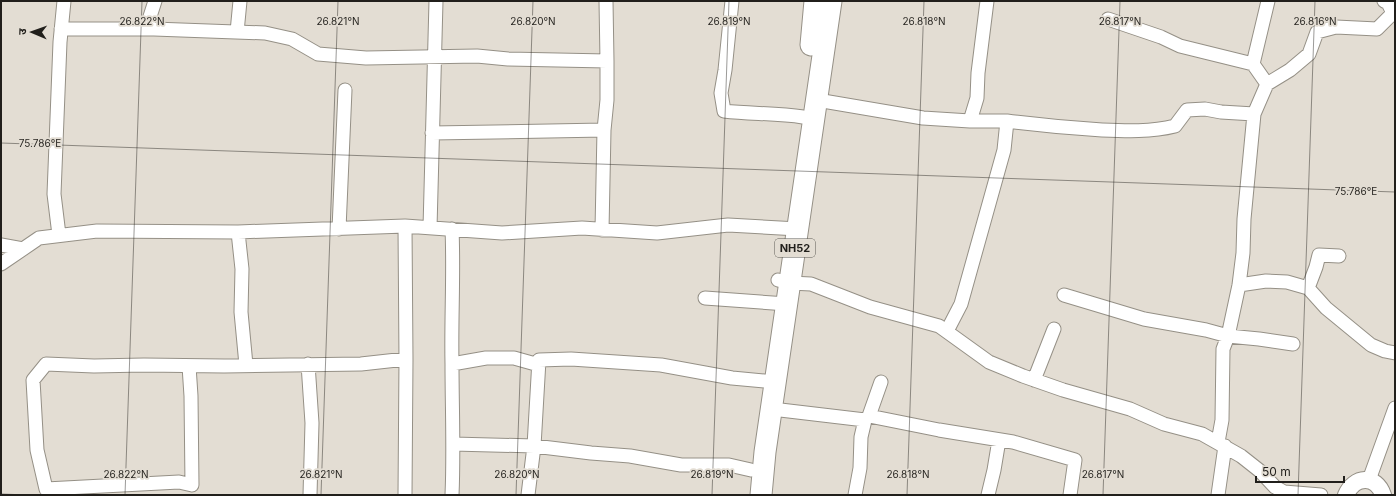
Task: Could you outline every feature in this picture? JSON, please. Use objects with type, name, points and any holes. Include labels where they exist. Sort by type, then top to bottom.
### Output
[{"type":"highway","name":"NH52","points":[[792,229],[816,1]]},
{"type":"highway","name":"NH52","points":[[748,495],[751,470],[769,381],[792,229],[817,100],[831,1]]},
{"type":"highway","name":"NH52","points":[[761,495],[765,452],[772,409],[769,381]]},
{"type":"street","points":[[59,235],[54,194],[61,28],[64,1]]},
{"type":"street","points":[[146,29],[155,1]]},
{"type":"street","points":[[237,32],[240,1]]},
{"type":"street","points":[[430,228],[436,1]]},
{"type":"street","points":[[602,230],[604,130],[607,100],[606,1]]},
{"type":"street","points":[[732,1],[725,70],[721,93],[724,111],[750,114],[775,113],[803,116]]},
{"type":"street","points":[[970,121],[977,98],[985,1]]},
{"type":"street","points":[[1253,64],[1268,1]]},
{"type":"street","points":[[1218,495],[1222,420],[1223,349],[1228,336],[1239,285],[1254,114],[1267,84],[1290,70],[1309,54],[1317,32],[1336,27],[1377,29],[1390,22],[1393,13],[1388,3],[1384,1]]},
{"type":"street","points":[[1108,19],[1161,37],[1180,46],[1253,64],[1267,84]]},
{"type":"street","points":[[61,28],[266,33],[292,39],[318,54],[366,58],[477,56],[508,59],[607,61]]},
{"type":"street","points":[[339,229],[345,90]]},
{"type":"street","points":[[817,100],[924,118],[970,121],[1007,121],[1053,127],[1127,131],[1163,129],[1175,126],[1187,110],[1205,109],[1221,112],[1254,114]]},
{"type":"street","points":[[947,331],[961,304],[1004,150],[1007,121]]},
{"type":"street","points":[[432,133],[604,130]]},
{"type":"street","points":[[1,264],[39,238],[97,231],[238,232],[405,226],[502,233],[582,228],[658,233],[728,225],[792,229]]},
{"type":"street","points":[[405,226],[405,495]]},
{"type":"street","points":[[452,229],[454,461],[452,495]]},
{"type":"street","points":[[238,232],[242,269],[241,312],[246,365]]},
{"type":"street","points":[[1,245],[23,249]]},
{"type":"street","points":[[1308,288],[1319,255],[1339,256]]},
{"type":"street","points":[[784,281],[811,284],[870,307],[939,326],[989,362],[1034,380],[1130,410],[1164,424],[1202,434],[1241,456],[1260,471],[1275,487],[1284,492],[1321,495]]},
{"type":"street","points":[[1239,285],[1266,281],[1287,282],[1308,288],[1326,308],[1371,345],[1385,351],[1395,353]]},
{"type":"street","points":[[1064,296],[1144,320],[1183,325],[1228,336],[1293,344]]},
{"type":"street","points":[[705,298],[781,304]]},
{"type":"street","points":[[1034,380],[1054,329]]},
{"type":"street","points":[[452,364],[486,358],[514,358],[539,365]]},
{"type":"street","points":[[192,490],[179,482],[68,491],[46,489],[37,450],[33,380],[46,364],[94,366],[144,364],[188,366],[361,364],[406,359]]},
{"type":"street","points":[[528,495],[534,446],[539,360],[571,359],[661,365],[724,377],[769,381]]},
{"type":"street","points":[[308,364],[312,423],[310,495]]},
{"type":"street","points":[[188,366],[191,396],[192,490]]},
{"type":"street","points":[[857,495],[862,438],[867,418],[881,382]]},
{"type":"street","points":[[1369,480],[1395,408]]},
{"type":"street","points":[[772,409],[867,418],[1013,442],[1075,460],[1070,495]]},
{"type":"street","points":[[988,495],[999,440]]},
{"type":"street","points":[[453,444],[534,446],[591,454],[630,456],[681,464],[728,465],[751,470]]},
{"type":"street","points":[[1345,495],[1354,483],[1361,480],[1369,480],[1376,484],[1381,489],[1383,495]]}]
